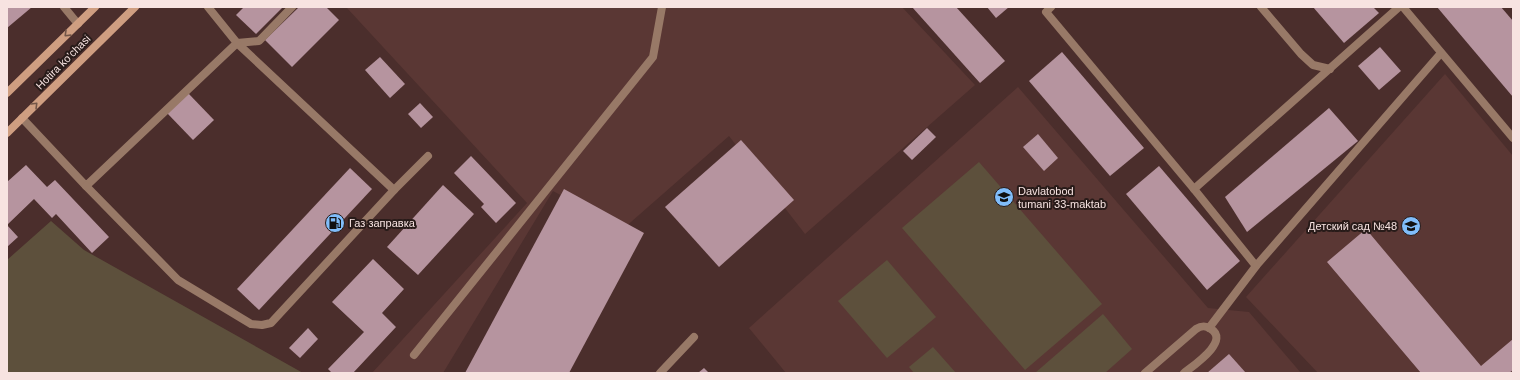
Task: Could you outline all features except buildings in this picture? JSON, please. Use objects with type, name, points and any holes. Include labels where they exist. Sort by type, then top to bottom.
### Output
[{"type":"main road","name":"Hotira ko'chasi","points":[[7,93],[95,7]]},
{"type":"main road","name":"Hotira ko'chasi","points":[[7,133],[135,7]]},
{"type":"street","points":[[64,7],[78,24]]},
{"type":"street","points":[[208,7],[237,43],[394,190]]},
{"type":"street","points":[[86,186],[237,43],[259,42],[292,7]]},
{"type":"street","points":[[414,355],[653,57],[662,7]]},
{"type":"street","points":[[1051,7],[1046,12],[1194,189],[1256,266]]},
{"type":"street","points":[[1261,7],[1301,54],[1313,65],[1330,69]]},
{"type":"street","points":[[1194,189],[1399,7]]},
{"type":"street","points":[[1403,7],[1513,138]]},
{"type":"street","points":[[1209,328],[1256,266],[1441,53]]},
{"type":"street","points":[[22,118],[117,220],[178,280],[251,324],[262,325],[271,323],[394,190],[428,156]]},
{"type":"street","points":[[1145,373],[1196,329],[1203,326],[1209,328],[1215,332],[1217,337],[1216,342],[1212,349],[1184,373]]},
{"type":"street","points":[[660,373],[694,337]]},
{"type":"shaded area","points":[[902,7],[975,85],[805,234],[729,136],[623,229],[553,191],[443,373],[372,373],[527,203],[347,8]]},
{"type":"shaded area","name":"Детский сад №48","points":[[1445,74],[1513,156],[1513,373],[1318,373],[1246,297]]},
{"type":"shaded area","name":"Davlatobod tumani 33-maktab","points":[[1018,87],[1208,308],[1249,312],[1301,373],[786,373],[749,328]]},
{"type":"shaded area","points":[[979,162],[1102,304],[1025,370],[902,228]]},
{"type":"shaded area","points":[[51,221],[84,250],[303,373],[7,373],[7,260]]},
{"type":"shaded area","points":[[887,260],[936,317],[887,358],[838,301]]},
{"type":"shaded area","points":[[1103,314],[1132,349],[1105,373],[1035,373]]},
{"type":"shaded area","points":[[933,347],[956,373],[914,373],[909,367]]},
{"type":"place","name":"Davlatobod tumani 33-maktab","points":[[1004,197]]},
{"type":"place","name":"Газ заправка","points":[[335,223]]},
{"type":"place","name":"Детский сад №48","points":[[1411,226]]}]
